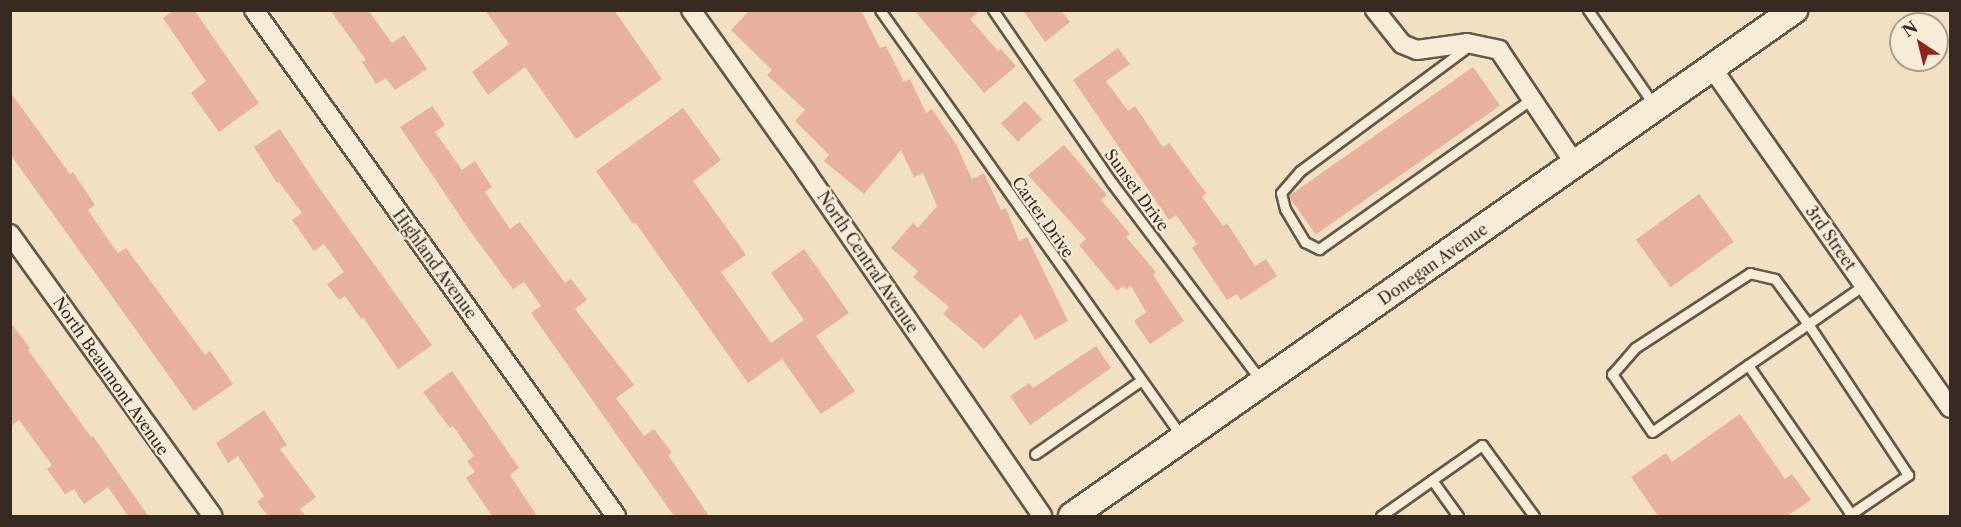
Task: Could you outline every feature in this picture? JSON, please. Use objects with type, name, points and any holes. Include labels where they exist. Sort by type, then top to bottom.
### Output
[{"type":"street","name":"Highland Avenue","points":[[254,10],[616,516]]},
{"type":"street","name":"North Central Avenue","points":[[691,10],[807,172],[1042,516]]},
{"type":"street","points":[[1375,10],[1402,44],[1417,50],[1472,43],[1499,50],[1575,164]]},
{"type":"street","name":"Donegan Avenue","points":[[1072,516],[1794,10]]},
{"type":"street","name":"3rd Street","points":[[1712,68],[1950,408]]},
{"type":"street","name":"North Beaumont Avenue","points":[[10,234],[213,516]]},
{"type":"lane","name":"Carter Drive","points":[[880,10],[1140,381],[1184,439]]},
{"type":"lane","name":"Sunset Drive","points":[[993,10],[1112,183],[1263,383]]},
{"type":"lane","points":[[1588,10],[1656,107]]},
{"type":"lane","points":[[1472,43],[1300,171],[1281,193],[1285,209],[1305,243],[1319,249],[1532,99]]},
{"type":"lane","points":[[1748,365],[1850,516],[1908,475],[1808,324],[1775,279],[1750,273],[1635,348],[1612,374],[1652,432],[1748,365],[1808,324],[1864,285]]},
{"type":"lane","points":[[1035,454],[1140,381]]},
{"type":"lane","points":[[1381,516],[1482,445],[1534,516]]},
{"type":"lane","points":[[1432,480],[1458,516]]},
{"type":"building","points":[[174,10],[194,10],[259,103],[219,132],[191,93],[206,81],[163,18]]},
{"type":"building","points":[[330,10],[368,10],[392,43],[404,35],[427,69],[395,90],[386,78],[376,84],[362,62],[366,60]]},
{"type":"building","points":[[485,10],[614,10],[662,79],[576,139],[525,67],[488,95],[472,72],[509,44]]},
{"type":"building","points":[[750,10],[861,10],[880,48],[886,46],[904,82],[910,79],[926,113],[932,109],[956,144],[972,179],[984,173],[1001,210],[1006,208],[1019,241],[1027,237],[1068,321],[1035,340],[1021,314],[984,349],[943,314],[949,307],[913,277],[918,271],[891,248],[913,223],[918,228],[937,206],[923,173],[914,177],[901,150],[864,194],[824,161],[829,155],[795,121],[805,110],[767,75],[772,70],[731,30]]},
{"type":"building","points":[[914,10],[981,10],[970,19],[998,51],[1001,49],[1016,66],[984,93]]},
{"type":"building","points":[[1023,10],[1061,10],[1070,22],[1045,42]]},
{"type":"building","points":[[1118,48],[1130,64],[1106,81],[1128,111],[1135,106],[1163,147],[1169,143],[1206,193],[1202,197],[1223,226],[1227,223],[1255,266],[1266,259],[1277,276],[1241,300],[1237,294],[1227,300],[1192,248],[1197,244],[1176,215],[1169,220],[1073,80]]},
{"type":"building","points":[[1473,67],[1500,106],[1316,235],[1289,196]]},
{"type":"building","points":[[10,92],[70,174],[73,172],[95,205],[88,210],[118,253],[126,248],[205,355],[210,351],[233,384],[194,411],[10,154]]},
{"type":"building","points":[[1025,101],[1042,119],[1018,142],[1001,124]]},
{"type":"building","points":[[432,106],[445,125],[435,132],[462,170],[475,161],[492,187],[485,192],[510,229],[520,222],[565,283],[571,279],[587,300],[575,309],[634,385],[616,398],[644,436],[654,429],[672,453],[668,455],[709,516],[674,516],[531,313],[541,306],[524,282],[513,289],[470,231],[400,127]]},
{"type":"building","points":[[683,108],[721,160],[693,181],[746,255],[721,272],[771,343],[804,320],[771,273],[804,249],[849,313],[816,336],[855,391],[821,414],[782,359],[748,383],[635,222],[633,224],[596,171]]},
{"type":"building","points":[[280,129],[315,182],[432,345],[398,369],[363,317],[361,319],[345,296],[339,300],[327,284],[344,272],[324,244],[314,251],[292,220],[302,213],[279,182],[277,183],[254,147]]},
{"type":"building","points":[[1064,145],[1107,195],[1101,200],[1130,234],[1126,237],[1156,272],[1153,275],[1184,321],[1150,344],[1134,321],[1146,312],[1131,286],[1126,289],[1123,286],[1117,291],[1079,245],[1086,239],[1028,175]]},
{"type":"building","points":[[1699,194],[1734,242],[1671,288],[1636,240]]},
{"type":"building","points":[[10,322],[148,516],[128,516],[108,487],[84,504],[74,489],[65,494],[47,469],[52,465],[19,420],[10,427]]},
{"type":"building","points":[[1096,346],[1111,368],[1030,425],[1010,396],[1029,383],[1033,388]]},
{"type":"building","points":[[452,371],[519,468],[510,475],[537,516],[492,516],[466,478],[475,472],[467,461],[474,456],[453,426],[450,428],[423,392]]},
{"type":"building","points":[[264,410],[287,445],[280,449],[316,497],[300,509],[306,516],[268,516],[257,502],[264,496],[238,456],[228,463],[216,443]]},
{"type":"building","points":[[1740,414],[1785,479],[1792,474],[1811,500],[1787,516],[1658,516],[1631,477],[1666,453],[1672,462]]}]
